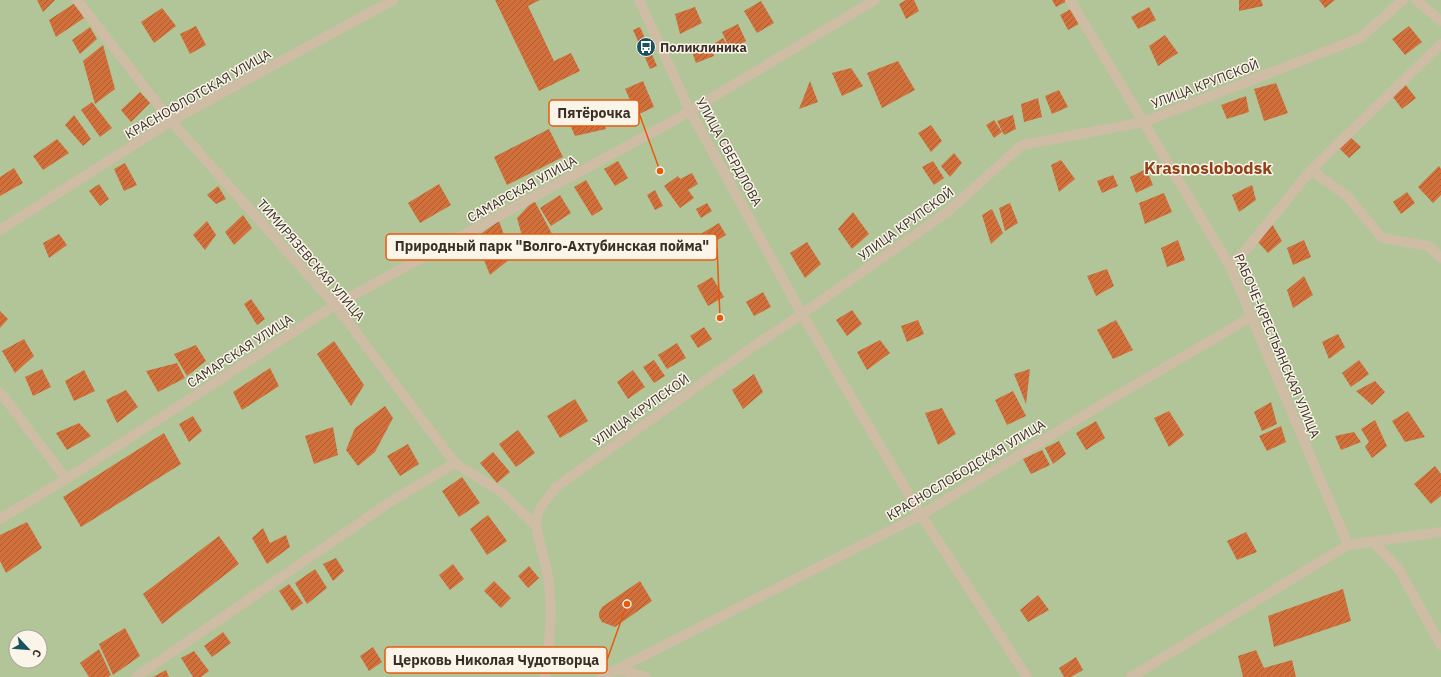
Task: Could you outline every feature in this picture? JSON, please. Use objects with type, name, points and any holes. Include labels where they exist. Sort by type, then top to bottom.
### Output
[{"type":"street","name":"ТИМИРЯЗЕВСКАЯ УЛИЦА","points":[[77,0],[171,121],[335,304],[455,463],[501,492],[536,526]]},
{"type":"street","name":"КРАСНОФЛОТСКАЯ УЛИЦА","points":[[0,230],[171,121],[393,0]]},
{"type":"street","name":"УЛИЦА СВЕРДЛОВА","points":[[639,0],[690,111],[802,314],[921,514],[1028,677]]},
{"type":"street","name":"САМАРСКАЯ УЛИЦА","points":[[0,519],[66,479],[335,304],[690,111],[875,0]]},
{"type":"street","name":"РАБОЧЕ-КРЕСТЬЯНСКАЯ УЛИЦА","points":[[1070,0],[1230,266],[1348,545]]},
{"type":"street","name":"УЛИЦА КРУПСКОЙ","points":[[536,526],[540,508],[556,487],[747,351],[946,213],[1022,145],[1144,122],[1360,38],[1403,0]]},
{"type":"street","points":[[1416,0],[1441,22]]},
{"type":"street","points":[[1230,266],[1245,251],[1311,170],[1441,44]]},
{"type":"street","points":[[1311,170],[1347,196],[1382,238],[1428,246],[1441,258]]},
{"type":"street","name":"КРАСНОСЛОБОДСКАЯ УЛИЦА","points":[[602,677],[921,514],[1106,402],[1251,317]]},
{"type":"street","points":[[0,392],[66,479]]},
{"type":"street","points":[[136,677],[390,502],[455,463]]},
{"type":"street","points":[[536,526],[548,576],[551,606],[548,656],[545,677]]},
{"type":"street","points":[[1131,677],[1348,545],[1441,532]]},
{"type":"street","points":[[1372,542],[1398,568],[1441,646]]},
{"type":"street","points":[[617,669],[646,677]]},
{"type":"green space","points":[[0,0],[1441,0],[1441,677],[0,677]]},
{"type":"building","points":[[37,0],[55,0],[43,12]]},
{"type":"building","points":[[495,0],[540,0],[528,6],[554,61],[571,53],[580,71],[539,91]]},
{"type":"building","points":[[906,0],[914,0],[919,11],[906,19],[899,4]]},
{"type":"building","points":[[1052,0],[1069,0],[1056,7]]},
{"type":"building","points":[[1239,0],[1261,0],[1263,6],[1239,11]]},
{"type":"building","points":[[1319,0],[1335,0],[1325,8]]},
{"type":"building","points":[[761,1],[774,23],[757,33],[744,11]]},
{"type":"building","points":[[75,3],[84,18],[56,37],[49,20]]},
{"type":"building","points":[[1078,5],[1086,20],[1068,30],[1060,15]]},
{"type":"building","points":[[695,7],[702,23],[680,34],[675,14]]},
{"type":"building","points":[[1149,7],[1156,20],[1138,29],[1131,17]]},
{"type":"building","points":[[162,8],[176,26],[154,43],[141,22]]},
{"type":"building","points":[[738,24],[746,41],[733,48],[731,43],[728,45],[722,32]]},
{"type":"building","points":[[196,26],[206,45],[190,54],[180,34]]},
{"type":"building","points":[[1409,26],[1422,42],[1405,55],[1392,39]]},
{"type":"building","points":[[90,27],[97,39],[80,54],[72,40]]},
{"type":"building","points":[[640,27],[657,66],[650,69],[633,30]]},
{"type":"building","points":[[1165,35],[1178,53],[1158,66],[1149,46]]},
{"type":"building","points":[[723,38],[728,46],[717,52],[712,45]]},
{"type":"building","points":[[103,45],[115,89],[95,104],[83,61]]},
{"type":"building","points":[[710,45],[714,56],[696,63],[692,52]]},
{"type":"building","points":[[898,61],[915,90],[882,108],[867,73]]},
{"type":"building","points":[[851,68],[863,86],[842,96],[832,73]]},
{"type":"building","points":[[643,81],[654,107],[637,115],[625,89]]},
{"type":"building","points":[[810,81],[818,102],[799,109]]},
{"type":"building","points":[[1276,83],[1288,113],[1264,121],[1254,89]]},
{"type":"building","points":[[1404,83],[1416,98],[1402,109],[1390,93]]},
{"type":"building","points":[[1059,90],[1068,107],[1052,114],[1045,96]]},
{"type":"building","points":[[140,92],[150,103],[131,122],[121,110]]},
{"type":"building","points":[[1246,96],[1249,112],[1227,119],[1221,105]]},
{"type":"building","points":[[1038,98],[1042,117],[1024,122],[1021,104]]},
{"type":"building","points":[[595,100],[606,129],[575,136],[565,113]]},
{"type":"building","points":[[92,102],[112,128],[100,137],[81,110]]},
{"type":"building","points":[[74,115],[91,139],[83,146],[65,125]]},
{"type":"building","points":[[1013,115],[1016,129],[1004,135],[997,121]]},
{"type":"building","points":[[994,120],[1002,132],[994,138],[986,125]]},
{"type":"building","points":[[931,125],[942,141],[931,152],[918,133]]},
{"type":"building","points":[[549,129],[563,157],[507,185],[494,157]]},
{"type":"building","points":[[1348,135],[1361,147],[1349,158],[1337,146]]},
{"type":"building","points":[[57,139],[69,153],[43,170],[33,156]]},
{"type":"building","points":[[954,153],[962,163],[950,177],[941,166]]},
{"type":"building","points":[[1061,160],[1075,179],[1059,192],[1051,165]]},
{"type":"building","points":[[618,161],[628,178],[615,186],[604,169]]},
{"type":"building","points":[[933,161],[944,178],[934,185],[922,167]]},
{"type":"building","points":[[125,163],[137,185],[124,191],[114,169]]},
{"type":"building","points":[[1439,166],[1441,169],[1441,195],[1433,203],[1418,187]]},
{"type":"building","points":[[14,168],[23,183],[0,196],[0,177]]},
{"type":"building","points":[[1146,169],[1153,185],[1136,193],[1130,177]]},
{"type":"building","points":[[692,173],[698,184],[688,190],[694,198],[680,208],[664,186],[678,176],[680,179]]},
{"type":"building","points":[[1113,175],[1118,186],[1102,193],[1097,181]]},
{"type":"building","points":[[586,180],[603,209],[592,216],[574,187]]},
{"type":"building","points":[[99,184],[109,199],[100,206],[89,191]]},
{"type":"building","points":[[439,184],[451,205],[420,223],[408,203]]},
{"type":"building","points":[[1252,185],[1256,200],[1239,212],[1232,195]]},
{"type":"building","points":[[218,186],[226,199],[216,204],[207,195]]},
{"type":"building","points":[[655,190],[663,206],[655,210],[647,195]]},
{"type":"building","points":[[1407,192],[1415,203],[1401,214],[1393,202]]},
{"type":"building","points":[[1164,193],[1172,212],[1145,224],[1139,203]]},
{"type":"building","points":[[560,195],[571,213],[551,226],[540,208]]},
{"type":"building","points":[[534,200],[552,234],[526,250],[517,218]]},
{"type":"building","points":[[707,203],[712,211],[701,218],[696,209]]},
{"type":"building","points":[[1010,203],[1018,223],[1005,231],[999,208]]},
{"type":"building","points":[[992,209],[1003,233],[991,244],[982,215]]},
{"type":"building","points":[[853,212],[869,234],[852,249],[838,229]]},
{"type":"building","points":[[243,215],[252,228],[234,245],[225,232]]},
{"type":"building","points":[[207,221],[216,235],[205,250],[193,235]]},
{"type":"building","points":[[499,221],[512,257],[490,275],[475,238]]},
{"type":"building","points":[[719,223],[726,235],[706,247],[699,235]]},
{"type":"building","points":[[1272,224],[1282,241],[1268,253],[1256,240]]},
{"type":"building","points":[[59,234],[67,245],[49,258],[43,243]]},
{"type":"building","points":[[1178,240],[1185,260],[1167,267],[1161,248]]},
{"type":"building","points":[[1304,240],[1311,257],[1293,265],[1287,248]]},
{"type":"building","points":[[807,242],[821,264],[805,278],[790,253]]},
{"type":"building","points":[[1107,269],[1114,286],[1096,296],[1087,276]]},
{"type":"building","points":[[1304,276],[1313,295],[1293,308],[1287,290]]},
{"type":"building","points":[[712,277],[724,297],[708,306],[697,286]]},
{"type":"building","points":[[763,292],[771,307],[754,316],[746,302]]},
{"type":"building","points":[[251,299],[265,319],[257,325],[244,304]]},
{"type":"building","points":[[852,310],[862,324],[847,336],[836,320]]},
{"type":"building","points":[[0,311],[8,319],[0,328]]},
{"type":"building","points":[[918,320],[924,334],[907,342],[901,326]]},
{"type":"building","points":[[1116,320],[1133,350],[1113,359],[1097,330]]},
{"type":"building","points":[[704,327],[712,339],[698,348],[690,336]]},
{"type":"building","points":[[1338,334],[1345,347],[1329,359],[1322,342]]},
{"type":"building","points":[[24,339],[34,356],[15,373],[2,351]]},
{"type":"building","points":[[880,340],[890,353],[867,370],[857,352]]},
{"type":"building","points":[[334,341],[364,385],[351,406],[317,354]]},
{"type":"building","points":[[677,343],[686,358],[667,369],[658,355]]},
{"type":"building","points":[[196,345],[206,361],[187,376],[174,354]]},
{"type":"building","points":[[654,360],[665,376],[654,383],[643,367]]},
{"type":"building","points":[[1359,360],[1369,374],[1351,387],[1342,373]]},
{"type":"building","points":[[177,363],[185,378],[158,392],[146,371]]},
{"type":"building","points":[[270,368],[279,386],[242,410],[233,392]]},
{"type":"building","points":[[42,369],[51,387],[33,396],[25,377]]},
{"type":"building","points":[[1030,369],[1026,404],[1014,374]]},
{"type":"building","points":[[84,370],[95,391],[74,401],[65,381]]},
{"type":"building","points":[[633,370],[645,387],[628,399],[617,382]]},
{"type":"building","points":[[754,374],[763,392],[743,409],[732,390]]},
{"type":"building","points":[[1375,381],[1385,392],[1372,405],[1356,391]]},
{"type":"building","points":[[126,390],[138,407],[117,423],[106,400]]},
{"type":"building","points":[[1013,391],[1026,416],[1007,425],[995,400]]},
{"type":"building","points":[[575,399],[588,421],[560,438],[547,416]]},
{"type":"building","points":[[1271,402],[1277,424],[1262,431],[1254,412]]},
{"type":"building","points":[[385,406],[393,418],[375,452],[358,466],[346,450],[355,428]]},
{"type":"building","points":[[942,408],[956,434],[938,445],[925,413]]},
{"type":"building","points":[[1169,411],[1184,435],[1169,447],[1154,418]]},
{"type":"building","points":[[1408,411],[1425,437],[1405,442],[1392,421]]},
{"type":"building","points":[[193,416],[202,431],[189,442],[179,424]]},
{"type":"building","points":[[1375,420],[1387,446],[1372,458],[1365,447],[1369,442],[1361,429]]},
{"type":"building","points":[[1096,421],[1105,438],[1086,450],[1076,433]]},
{"type":"building","points":[[79,423],[91,436],[67,450],[56,433]]},
{"type":"building","points":[[1281,426],[1286,442],[1267,451],[1259,436]]},
{"type":"building","points":[[333,427],[338,455],[314,464],[305,436]]},
{"type":"building","points":[[518,430],[535,453],[516,467],[499,444]]},
{"type":"building","points":[[1354,432],[1361,442],[1341,450],[1335,436]]},
{"type":"building","points":[[164,433],[181,464],[81,527],[63,497]]},
{"type":"building","points":[[1059,441],[1066,454],[1053,464],[1045,448]]},
{"type":"building","points":[[408,444],[419,464],[400,476],[387,456]]},
{"type":"building","points":[[1042,450],[1050,465],[1031,474],[1023,459]]},
{"type":"building","points":[[493,452],[510,472],[497,483],[480,463]]},
{"type":"building","points":[[1435,466],[1441,474],[1441,496],[1431,504],[1414,484]]},
{"type":"building","points":[[462,477],[480,503],[459,517],[442,491]]},
{"type":"building","points":[[488,515],[507,541],[487,555],[470,529]]},
{"type":"building","points":[[27,522],[42,548],[6,573],[0,561],[0,535]]},
{"type":"building","points":[[263,528],[270,543],[286,535],[290,547],[267,564],[252,538]]},
{"type":"building","points":[[1246,532],[1257,552],[1237,560],[1227,541]]},
{"type":"building","points":[[219,536],[239,564],[162,624],[143,594]]},
{"type":"building","points":[[336,558],[344,571],[333,581],[323,564]]},
{"type":"building","points":[[453,564],[464,579],[450,590],[439,575]]},
{"type":"building","points":[[529,566],[539,578],[528,588],[518,576]]},
{"type":"building","points":[[315,569],[327,588],[307,604],[295,583]]},
{"type":"building","points":[[494,581],[511,598],[501,608],[484,591]]},
{"type":"building","points":[[640,581],[652,601],[615,627],[602,622],[599,617],[599,613],[602,607]]},
{"type":"building","points":[[289,584],[303,603],[292,611],[279,591]]},
{"type":"building","points":[[1343,589],[1351,621],[1274,647],[1268,616]]},
{"type":"building","points":[[1038,595],[1049,610],[1028,622],[1020,610]]},
{"type":"building","points":[[125,628],[140,656],[113,675],[99,644]]},
{"type":"building","points":[[223,632],[231,643],[212,657],[204,646]]},
{"type":"building","points":[[373,647],[382,662],[369,671],[360,656]]},
{"type":"building","points":[[99,649],[111,675],[108,677],[89,677],[80,663]]},
{"type":"building","points":[[1256,650],[1264,668],[1292,660],[1296,677],[1243,677],[1238,656]]},
{"type":"building","points":[[194,651],[209,671],[201,677],[193,677],[181,658]]},
{"type":"building","points":[[1076,657],[1083,670],[1071,677],[1064,677],[1059,668]]},
{"type":"building","points":[[166,670],[169,677],[153,677]]},
{"type":"place","name":"Поликлиника","points":[[646,47]]},
{"type":"place","name":"Пятёрочка","points":[[660,171]]},
{"type":"place","name":"Природный парк \"Волго-Ахтубинская пойма\"","points":[[720,318]]},
{"type":"place","name":"Церковь Николая Чудотворца","points":[[627,604]]},
{"type":"district","name":"Krasnoslobodsk","points":[[1208,168]]}]
